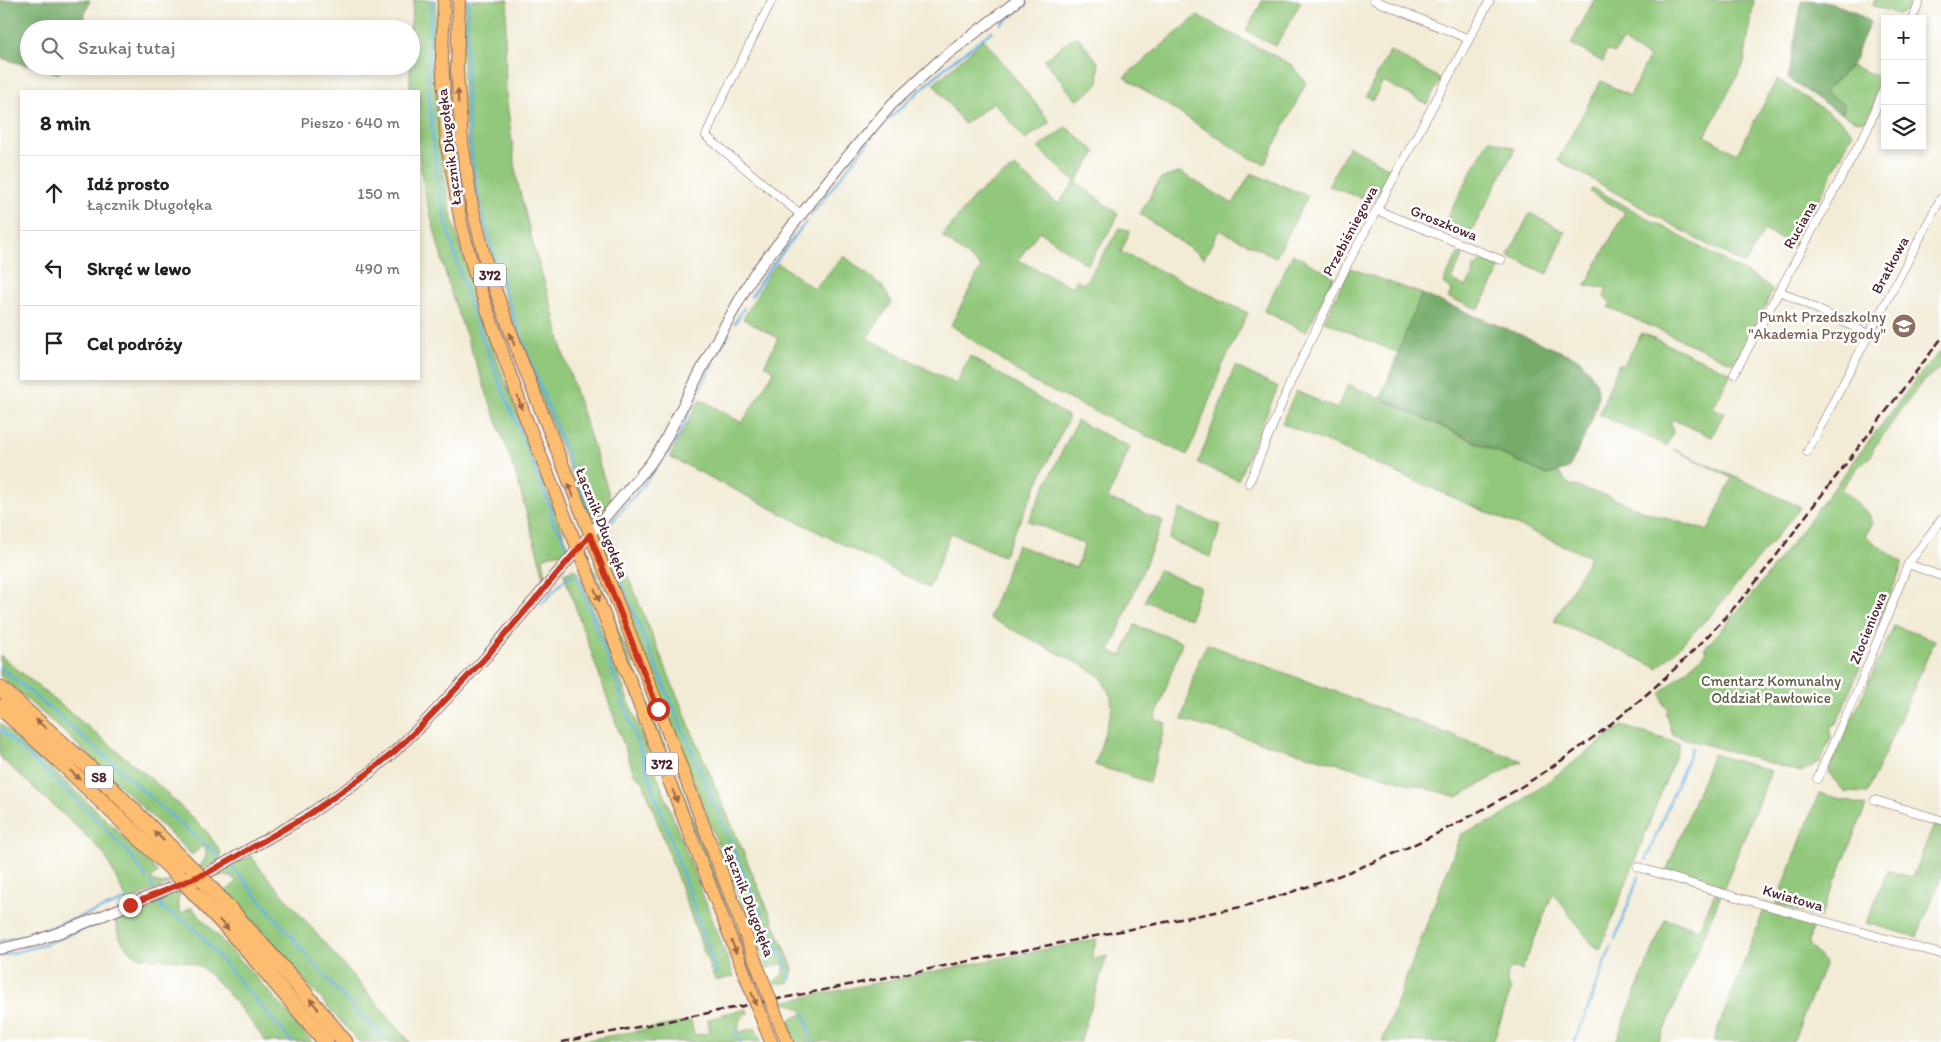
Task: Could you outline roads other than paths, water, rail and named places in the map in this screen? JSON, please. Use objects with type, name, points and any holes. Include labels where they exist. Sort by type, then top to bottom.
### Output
[{"type":"highway","name":"S8","points":[[0,688],[94,772],[206,883],[270,953],[345,1042]]},
{"type":"highway","name":"S8","points":[[0,707],[60,761],[179,876],[246,948],[326,1042]]},
{"type":"main road","name":"Łącznik Długołęka","points":[[444,0],[442,60],[445,122],[450,167],[460,223],[478,286],[506,365],[771,1042]]},
{"type":"main road","name":"Łącznik Długołęka","points":[[459,0],[457,70],[460,121],[468,185],[479,236],[505,319],[641,662],[787,1042]]},
{"type":"street","points":[[772,0],[717,109],[706,136],[801,215]]},
{"type":"street","points":[[0,950],[35,941],[80,925],[211,871],[305,817],[394,752],[486,657],[636,482],[662,446],[712,347],[754,274],[856,145],[892,104],[940,60],[1018,0]]},
{"type":"street","points":[[1374,0],[1469,39]]},
{"type":"street","name":"Przebiśniegowa","points":[[1249,483],[1291,381],[1348,263],[1490,0]]},
{"type":"street","points":[[1914,15],[1920,0]]},
{"type":"street","name":"Ruciana","points":[[1734,374],[1867,130],[1881,96]]},
{"type":"street","name":"Bratkowa","points":[[1807,452],[1941,198]]},
{"type":"street","name":"Groszkowa","points":[[1376,210],[1502,260]]},
{"type":"street","points":[[1780,291],[1868,334]]},
{"type":"street","name":"Złocieniowa","points":[[1817,779],[1859,687],[1908,564],[1941,520]]},
{"type":"street","points":[[1908,564],[1941,576]]},
{"type":"street","points":[[1875,800],[1941,820]]},
{"type":"street","name":"Kwiatowa","points":[[1638,867],[1715,891],[1941,954]]},
{"type":"waterway","points":[[432,0],[429,66],[432,133],[441,198],[448,230],[477,324],[550,507],[553,523],[560,531],[566,545]]},
{"type":"waterway","points":[[469,0],[466,55],[468,110],[470,138],[484,219],[518,329],[588,508]]},
{"type":"waterway","points":[[1001,24],[1027,4]]},
{"type":"waterway","points":[[882,125],[948,65],[992,31]]},
{"type":"waterway","points":[[810,216],[877,131]]},
{"type":"waterway","points":[[751,297],[765,275],[806,222]]},
{"type":"waterway","points":[[735,323],[744,308]]},
{"type":"waterway","points":[[719,351],[729,334]]},
{"type":"waterway","points":[[699,391],[714,362]]},
{"type":"waterway","points":[[696,398],[676,441],[641,488],[604,531],[604,540],[616,561],[617,574],[765,923],[783,956],[790,978]]},
{"type":"waterway","points":[[541,605],[567,577],[575,575],[579,580],[617,684],[716,974]]},
{"type":"waterway","points":[[0,667],[218,855]]},
{"type":"waterway","points":[[0,729],[84,807],[129,853],[147,878]]},
{"type":"waterway","points":[[1646,860],[1692,748]]},
{"type":"waterway","points":[[233,868],[334,987],[382,1036]]},
{"type":"waterway","points":[[1615,939],[1639,876]]},
{"type":"waterway","points":[[151,883],[154,888]]},
{"type":"waterway","points":[[0,941],[35,933],[126,900]]},
{"type":"waterway","points":[[159,900],[163,909],[189,923],[292,1042]]},
{"type":"waterway","points":[[0,956],[39,946],[100,923]]},
{"type":"waterway","points":[[1575,1042],[1611,947]]},
{"type":"waterway","points":[[805,1014],[812,1042]]},
{"type":"waterway","points":[[735,1030],[741,1042]]},
{"type":"railway","points":[[562,1042],[1241,907],[1311,885],[1379,860],[1445,830],[1508,795],[1568,756],[1625,712],[1680,664],[1753,586],[1941,339]]},
{"type":"place","name":"Punkt Przedszkolny \"Akademia Przygody\"","points":[[1904,326]]},
{"type":"park label","name":"Cmentarz Komunalny Oddział Pawłowice","points":[[1771,690]]}]
